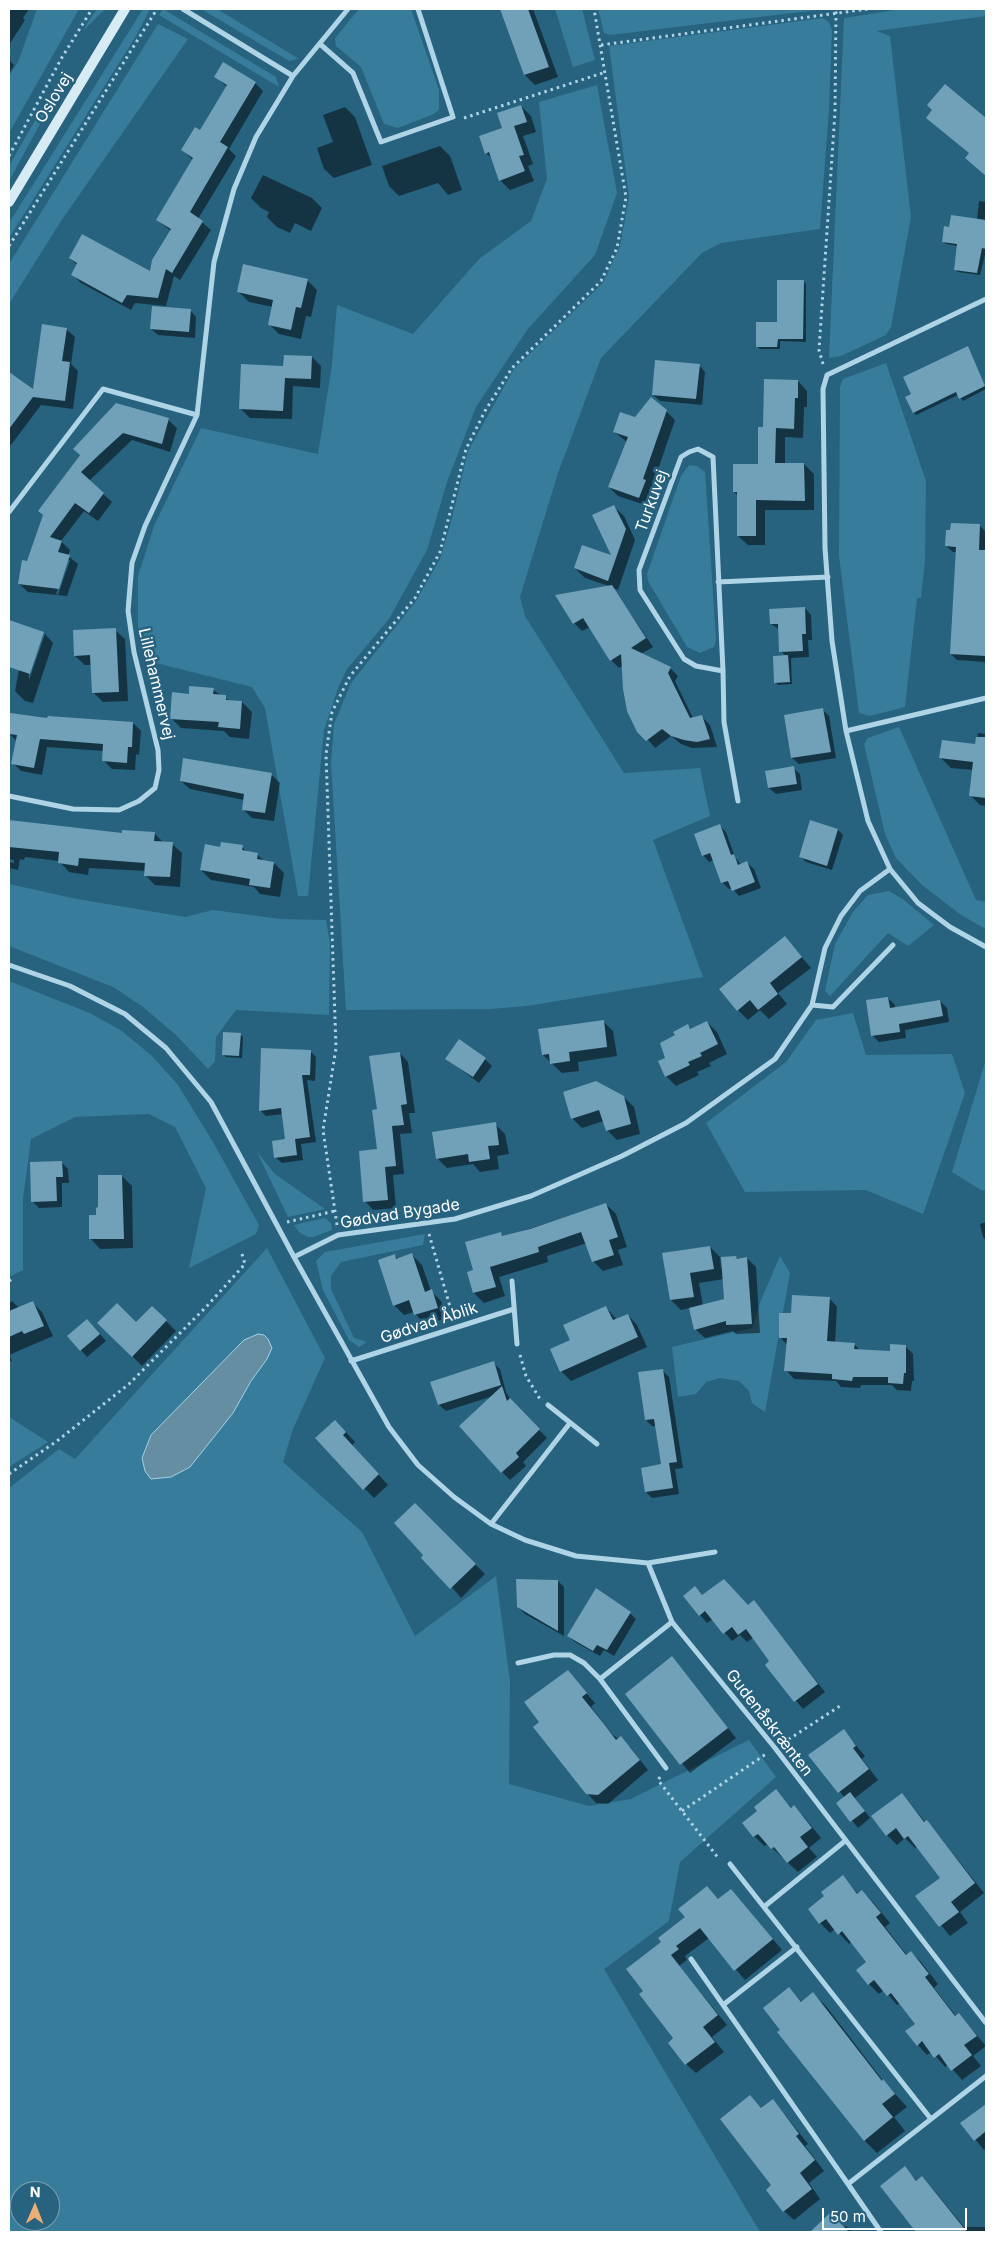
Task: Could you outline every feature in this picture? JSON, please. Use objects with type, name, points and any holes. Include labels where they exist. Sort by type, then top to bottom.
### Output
[{"type":"street","name":"Oslovej","points":[[9,202],[125,9]]},
{"type":"street","points":[[183,9],[293,76]]},
{"type":"street","name":"Lillehammervej","points":[[9,796],[73,809],[118,810],[139,801],[154,788],[159,770],[158,750],[134,652],[128,611],[132,563],[145,526],[197,415],[214,262],[234,189],[256,137],[293,76],[348,9]]},
{"type":"street","points":[[320,44],[353,73],[381,142],[453,117],[418,9]]},
{"type":"street","points":[[986,299],[827,376],[823,389],[828,578],[832,641],[846,730],[868,821],[890,869],[918,903],[950,927],[986,947]]},
{"type":"street","points":[[9,512],[103,389],[197,415]]},
{"type":"street","name":"Turkuvej","points":[[722,671],[696,666],[684,659],[640,590],[640,570],[681,457],[698,449],[713,457],[718,582],[722,671],[724,722],[738,801]]},
{"type":"street","points":[[718,582],[828,578]]},
{"type":"street","points":[[846,730],[986,698]]},
{"type":"street","name":"Gødvad Bygade","points":[[294,1256],[338,1235],[456,1220],[531,1196],[622,1156],[686,1123],[775,1059],[812,1005],[825,948],[841,916],[860,891],[890,869]]},
{"type":"street","points":[[812,1005],[833,1007],[893,945]]},
{"type":"street","points":[[9,965],[70,986],[124,1014],[166,1048],[211,1102],[351,1361],[389,1427],[418,1465],[454,1497],[491,1524],[526,1540],[576,1556],[648,1563],[715,1552]]},
{"type":"street","points":[[512,1281],[517,1344]]},
{"type":"street","name":"Gødvad Åblik","points":[[351,1361],[514,1309]]},
{"type":"street","points":[[548,1405],[598,1444]]},
{"type":"street","points":[[491,1524],[570,1422]]},
{"type":"street","name":"Gudenåskrænten","points":[[648,1563],[672,1622],[775,1748],[986,2023]]},
{"type":"street","points":[[600,1680],[672,1622]]},
{"type":"street","points":[[518,1663],[554,1655],[570,1655],[584,1663],[600,1680],[666,1768]]},
{"type":"street","points":[[765,1906],[845,1841]]},
{"type":"street","points":[[730,1864],[765,1906],[931,2120]]},
{"type":"street","points":[[723,2005],[797,1947]]},
{"type":"street","points":[[691,1959],[881,2232]]},
{"type":"street","points":[[848,2184],[986,2076]]},
{"type":"path","points":[[9,156],[60,59],[92,9]]},
{"type":"path","points":[[9,246],[157,9]]},
{"type":"path","points":[[338,1235],[323,1130],[336,1048],[326,754],[332,712],[350,676],[415,598],[440,552],[466,449],[485,411],[512,368],[601,281],[618,248],[626,197],[594,9]]},
{"type":"path","points":[[601,45],[836,11],[868,9]]},
{"type":"path","points":[[827,376],[818,350],[835,112],[836,11]]},
{"type":"path","points":[[453,117],[467,118],[606,72]]},
{"type":"path","points":[[278,1227],[291,1220],[335,1210]]},
{"type":"path","points":[[426,1224],[450,1308]]},
{"type":"path","points":[[9,1474],[57,1441],[128,1384],[207,1306],[245,1264],[241,1251]]},
{"type":"path","points":[[9,1281],[14,1278]]},
{"type":"path","points":[[519,1351],[526,1376],[538,1397]]},
{"type":"path","points":[[682,1811],[840,1706]]},
{"type":"path","points":[[666,1768],[658,1780],[722,1862],[730,1864]]},
{"type":"shaded area","points":[[37,9],[79,9],[9,133],[9,76],[18,62]]},
{"type":"shaded area","points":[[97,9],[105,9],[83,31],[88,22]]},
{"type":"shaded area","points":[[143,9],[150,9],[136,36],[9,238],[9,223]]},
{"type":"shaded area","points":[[163,9],[276,77],[279,87],[159,15]]},
{"type":"shaded area","points":[[201,9],[217,9],[299,59],[289,61]]},
{"type":"shaded area","points":[[359,9],[411,9],[439,90],[439,109],[434,114],[398,128],[384,124],[361,67],[336,46],[335,38]]},
{"type":"shaded area","points":[[555,9],[582,9],[595,60],[573,67]]},
{"type":"shaded area","points":[[598,9],[826,9],[610,35],[604,33]]},
{"type":"shaded area","points":[[902,9],[986,9],[986,16],[876,31],[890,36],[911,217],[891,327],[886,335],[841,356],[829,358],[844,18]]},
{"type":"shaded area","points":[[823,18],[829,22],[832,30],[829,109],[820,229],[721,243],[702,253],[601,358],[558,473],[520,597],[525,616],[624,773],[700,768],[710,816],[653,840],[703,977],[527,1006],[490,1009],[346,1010],[331,763],[334,724],[351,683],[416,601],[440,559],[468,451],[514,369],[603,283],[620,246],[629,197],[609,46]]},
{"type":"shaded area","points":[[158,24],[188,39],[61,221],[9,304],[9,264]]},
{"type":"shaded area","points":[[62,73],[52,102],[9,181],[9,166]]},
{"type":"shaded area","points":[[597,85],[617,193],[595,255],[527,330],[476,407],[447,482],[427,550],[389,619],[347,669],[338,688],[324,730],[308,896],[298,896],[265,708],[252,687],[144,660],[138,626],[138,576],[154,526],[201,428],[318,454],[332,365],[337,305],[413,334],[479,259],[531,221],[547,179],[539,102]]},
{"type":"shaded area","points":[[886,363],[926,481],[925,560],[921,598],[917,598],[905,707],[870,716],[859,713],[839,556],[840,387],[843,379]]},
{"type":"shaded area","points":[[689,465],[697,466],[705,472],[716,639],[714,647],[700,653],[687,647],[648,581],[647,574],[681,476]]},
{"type":"shaded area","points":[[899,727],[976,900],[986,902],[986,929],[961,915],[922,885],[896,858],[885,834],[864,744],[868,738]]},
{"type":"shaded area","points":[[9,884],[77,899],[185,917],[213,910],[280,919],[326,920],[330,943],[329,1015],[236,1010],[216,1037],[215,1061],[208,1069],[176,1035],[143,1007],[113,987],[9,946]]},
{"type":"shaded area","points":[[889,891],[904,900],[934,925],[908,946],[888,933],[830,996],[825,991],[835,944],[853,912],[868,895]]},
{"type":"shaded area","points":[[9,981],[92,1014],[122,1031],[152,1056],[178,1085],[213,1142],[259,1225],[256,1234],[189,1268],[206,1188],[175,1127],[149,1114],[75,1117],[31,1139],[23,1199],[23,1270],[9,1277]]},
{"type":"shaded area","points":[[853,1013],[866,1055],[952,1054],[965,1093],[923,1214],[866,1190],[745,1192],[706,1123],[786,1062],[816,1020]]},
{"type":"shaded area","points":[[986,1059],[986,1191],[981,1190],[952,1172]]},
{"type":"shaded area","points":[[257,1152],[275,1174],[325,1209],[288,1217]]},
{"type":"shaded area","points":[[325,1218],[331,1223],[332,1230],[313,1237],[307,1237],[299,1232],[294,1225]]},
{"type":"shaded area","points":[[425,1234],[423,1245],[341,1262],[331,1276],[331,1289],[354,1338],[367,1342],[359,1347],[349,1340],[323,1290],[316,1261],[325,1252]]},
{"type":"shaded area","points":[[267,1248],[325,1358],[293,1429],[283,1462],[362,1532],[415,1636],[496,1576],[510,1681],[509,1784],[589,1806],[631,1799],[749,1740],[776,1777],[680,1862],[669,1921],[604,1969],[760,2232],[9,2232],[9,1488],[59,1449],[75,1459]]},
{"type":"shaded area","points":[[780,1256],[790,1273],[765,1412],[752,1403],[749,1391],[739,1381],[720,1378],[706,1382],[696,1394],[678,1397],[672,1347],[752,1328],[761,1300]]},
{"type":"shaded area","points":[[258,1334],[264,1335],[268,1339],[272,1348],[233,1413],[190,1467],[171,1477],[151,1479],[145,1471],[142,1458],[151,1435],[244,1340]]},
{"type":"shaded area","points":[[9,1417],[48,1442],[9,1467]]},
{"type":"building","points":[[500,9],[528,9],[549,67],[524,75]]},
{"type":"building","points":[[223,62],[256,82],[220,142],[228,147],[190,212],[203,221],[172,273],[166,269],[158,298],[127,295],[122,303],[71,275],[77,263],[69,258],[82,234],[150,271],[152,260],[171,229],[156,220],[193,158],[181,150],[195,127],[200,130],[227,85],[214,77]]},
{"type":"building","points":[[945,84],[986,118],[986,176],[965,158],[969,153],[926,118],[932,110],[927,105]]},
{"type":"building","points":[[521,105],[527,122],[514,126],[524,155],[519,156],[525,171],[499,181],[489,152],[485,154],[479,136],[502,128],[497,113]]},
{"type":"building","points":[[951,215],[986,220],[986,249],[982,248],[977,273],[954,270],[957,244],[942,242],[944,226],[949,227]]},
{"type":"building","points":[[243,264],[308,279],[301,308],[296,307],[291,330],[268,325],[273,300],[237,292]]},
{"type":"building","points":[[777,280],[804,280],[803,339],[778,339],[777,347],[756,347],[756,322],[777,322]]},
{"type":"building","points":[[152,306],[191,309],[189,332],[150,329]]},
{"type":"building","points":[[42,324],[67,328],[62,361],[70,362],[65,401],[33,397],[9,429],[9,372],[33,389]]},
{"type":"building","points":[[968,346],[985,386],[959,399],[956,392],[913,413],[905,397],[911,394],[903,377]]},
{"type":"building","points":[[284,355],[312,356],[311,379],[285,378],[283,411],[239,409],[241,364],[283,366]]},
{"type":"building","points":[[655,360],[700,364],[696,399],[652,395]]},
{"type":"building","points":[[764,379],[798,380],[798,398],[795,398],[794,429],[776,428],[775,463],[804,463],[805,501],[756,500],[756,536],[737,536],[737,492],[733,492],[733,464],[758,464],[758,427],[763,427]]},
{"type":"building","points":[[651,397],[667,410],[643,479],[646,480],[639,498],[608,487],[628,437],[613,432],[620,412],[635,417]]},
{"type":"building","points":[[116,403],[169,418],[162,444],[123,433],[81,472],[104,493],[89,513],[75,503],[50,537],[62,541],[58,552],[70,555],[59,589],[18,584],[22,560],[27,561],[43,515],[38,511],[80,455],[73,449]]},
{"type":"building","points":[[614,505],[626,529],[608,581],[574,568],[582,545],[611,555],[592,515]]},
{"type":"building","points":[[951,523],[980,524],[979,550],[986,550],[986,656],[950,654],[956,547],[945,546],[946,530],[950,530]]},
{"type":"building","points":[[612,585],[646,638],[631,648],[671,667],[668,673],[690,718],[702,715],[710,739],[697,742],[684,740],[671,736],[662,729],[646,741],[637,732],[627,711],[623,689],[621,654],[610,661],[583,618],[573,624],[555,595]]},
{"type":"building","points":[[805,607],[806,634],[802,634],[803,651],[779,652],[778,624],[770,624],[769,609]]},
{"type":"building","points":[[9,620],[44,632],[30,674],[9,667]]},
{"type":"building","points":[[116,628],[119,692],[92,693],[90,655],[74,656],[73,630]]},
{"type":"building","points":[[788,655],[790,682],[774,683],[773,656]]},
{"type":"building","points":[[189,686],[214,688],[213,694],[226,695],[226,700],[242,701],[240,729],[218,727],[219,722],[170,719],[172,692],[189,694]]},
{"type":"building","points":[[823,708],[831,752],[791,758],[784,715]]},
{"type":"building","points":[[10,713],[47,718],[48,716],[133,722],[132,747],[128,747],[127,763],[102,761],[103,744],[40,739],[34,768],[11,764],[17,735],[9,734]]},
{"type":"building","points":[[976,737],[986,737],[986,798],[969,796],[973,762],[939,758],[942,740],[975,744]]},
{"type":"building","points":[[183,758],[272,773],[265,813],[242,810],[244,794],[180,781]]},
{"type":"building","points":[[794,766],[797,784],[768,788],[765,771]]},
{"type":"building","points":[[9,820],[122,833],[122,830],[155,832],[154,841],[173,842],[170,877],[144,876],[145,863],[79,858],[78,866],[58,863],[59,852],[9,847]]},
{"type":"building","points":[[810,820],[838,829],[827,866],[799,857]]},
{"type":"building","points":[[720,824],[731,855],[734,854],[738,865],[747,861],[755,882],[732,891],[728,881],[721,883],[710,853],[702,856],[694,834]]},
{"type":"building","points":[[221,842],[243,845],[242,850],[258,853],[257,859],[274,862],[270,888],[249,885],[250,879],[200,870],[205,844],[220,847]]},
{"type":"building","points":[[785,936],[802,957],[770,983],[778,994],[758,1010],[750,1000],[737,1011],[719,989]]},
{"type":"building","points":[[888,997],[890,1008],[940,1000],[943,1016],[899,1024],[900,1032],[871,1036],[866,1000]]},
{"type":"building","points":[[604,1020],[607,1047],[569,1052],[570,1061],[550,1064],[549,1054],[542,1055],[538,1029]]},
{"type":"building","points":[[707,1021],[718,1044],[700,1053],[702,1056],[688,1062],[690,1065],[665,1077],[658,1061],[665,1058],[660,1043],[675,1035],[673,1032],[688,1024],[690,1029]]},
{"type":"building","points":[[223,1032],[241,1033],[239,1056],[222,1055]]},
{"type":"building","points":[[459,1039],[486,1058],[473,1077],[445,1059]]},
{"type":"building","points":[[261,1048],[311,1050],[310,1075],[302,1075],[310,1137],[295,1139],[297,1155],[274,1158],[272,1141],[285,1139],[281,1108],[259,1111]]},
{"type":"building","points":[[400,1052],[407,1104],[401,1105],[404,1125],[392,1126],[396,1166],[385,1167],[388,1200],[363,1202],[359,1151],[377,1149],[372,1110],[377,1109],[369,1056]]},
{"type":"building","points":[[596,1081],[624,1096],[631,1124],[606,1131],[599,1110],[571,1119],[563,1092]]},
{"type":"building","points":[[496,1122],[499,1145],[488,1146],[490,1159],[469,1162],[468,1154],[436,1159],[432,1132]]},
{"type":"building","points":[[62,1161],[63,1177],[56,1177],[57,1201],[31,1202],[30,1162]]},
{"type":"building","points":[[98,1175],[122,1175],[124,1239],[89,1239],[89,1215],[96,1215],[96,1208],[98,1207]]},
{"type":"building","points":[[606,1203],[618,1237],[609,1240],[614,1255],[592,1262],[581,1232],[538,1247],[539,1252],[490,1267],[496,1287],[473,1293],[467,1272],[473,1270],[465,1242],[501,1232],[502,1236],[530,1229]]},
{"type":"building","points":[[710,1246],[714,1269],[690,1273],[694,1297],[670,1300],[662,1253]]},
{"type":"building","points":[[412,1253],[425,1292],[432,1289],[438,1308],[414,1315],[409,1300],[393,1306],[378,1260],[395,1254],[396,1259]]},
{"type":"building","points":[[736,1256],[737,1259],[747,1257],[752,1324],[726,1325],[726,1321],[694,1330],[689,1308],[724,1299],[721,1257]]},
{"type":"building","points":[[792,1295],[830,1297],[827,1341],[855,1343],[854,1349],[890,1351],[890,1344],[906,1345],[906,1373],[904,1373],[903,1384],[888,1383],[888,1377],[853,1377],[852,1381],[832,1379],[832,1374],[784,1371],[787,1338],[779,1338],[779,1313],[791,1313]]},
{"type":"building","points":[[33,1301],[44,1326],[24,1334],[22,1331],[9,1337],[9,1311]]},
{"type":"building","points":[[117,1303],[136,1322],[152,1306],[167,1320],[132,1357],[97,1323]]},
{"type":"building","points":[[606,1306],[613,1320],[628,1314],[638,1337],[560,1372],[550,1349],[570,1340],[563,1325]]},
{"type":"building","points":[[87,1319],[100,1334],[80,1351],[67,1336]]},
{"type":"building","points":[[494,1361],[501,1385],[438,1405],[430,1382]]},
{"type":"building","points":[[663,1369],[677,1462],[669,1463],[673,1488],[645,1492],[641,1468],[661,1464],[654,1419],[645,1420],[638,1372]]},
{"type":"building","points":[[502,1386],[507,1401],[510,1398],[540,1429],[516,1453],[519,1457],[501,1473],[459,1426]]},
{"type":"building","points":[[335,1420],[346,1432],[343,1435],[379,1474],[363,1490],[315,1438]]},
{"type":"building","points":[[415,1503],[476,1564],[450,1589],[421,1558],[423,1555],[394,1523]]},
{"type":"building","points":[[516,1579],[558,1580],[558,1631],[517,1607]]},
{"type":"building","points":[[724,1579],[748,1605],[754,1600],[818,1684],[794,1702],[765,1665],[769,1661],[746,1629],[738,1635],[732,1627],[723,1634],[705,1611],[699,1616],[683,1596],[695,1586],[702,1595]]},
{"type":"building","points":[[596,1588],[631,1612],[607,1650],[597,1645],[593,1651],[567,1636]]},
{"type":"building","points":[[672,1656],[728,1728],[680,1765],[625,1694]]},
{"type":"building","points":[[568,1670],[587,1693],[582,1697],[616,1740],[621,1736],[640,1760],[598,1795],[586,1794],[533,1727],[539,1722],[524,1702]]},
{"type":"building","points":[[844,1729],[856,1746],[853,1748],[869,1769],[838,1793],[808,1755]]},
{"type":"building","points":[[776,1789],[791,1808],[794,1805],[812,1828],[800,1837],[808,1847],[787,1863],[774,1847],[771,1849],[758,1834],[753,1837],[742,1823],[757,1811],[754,1807]]},
{"type":"building","points":[[850,1792],[865,1811],[850,1822],[836,1803]]},
{"type":"building","points":[[902,1793],[924,1822],[927,1820],[975,1883],[951,1902],[959,1912],[939,1927],[915,1896],[940,1878],[908,1836],[904,1839],[896,1828],[886,1836],[871,1816]]},
{"type":"building","points":[[843,1875],[857,1894],[862,1890],[881,1913],[876,1917],[906,1955],[911,1951],[929,1974],[925,1977],[955,2016],[959,2013],[977,2036],[964,2045],[972,2055],[951,2071],[939,2054],[934,2058],[922,2041],[917,2046],[905,2031],[915,2024],[891,1993],[887,1996],[874,1980],[868,1985],[856,1970],[866,1962],[842,1931],[838,1935],[826,1919],[819,1924],[808,1909],[824,1896],[821,1892]]},
{"type":"building","points":[[707,1886],[718,1899],[731,1889],[773,1939],[734,1971],[700,1928],[676,1946],[679,1949],[671,1955],[718,2015],[703,2027],[715,2042],[685,2065],[668,2043],[673,2038],[639,1994],[643,1991],[626,1969],[661,1942],[658,1938],[685,1917],[678,1909]]},
{"type":"building","points":[[789,1987],[801,2002],[813,1992],[882,2081],[883,2079],[895,2094],[882,2104],[893,2117],[864,2141],[777,2032],[780,2030],[763,2008]]},
{"type":"building","points":[[750,2095],[761,2108],[773,2099],[799,2134],[796,2136],[815,2160],[800,2173],[812,2189],[783,2212],[766,2190],[771,2185],[720,2119]]},
{"type":"building","points":[[986,2104],[986,2131],[974,2141],[960,2123]]},
{"type":"building","points":[[905,2166],[916,2181],[922,2176],[967,2232],[916,2232],[880,2186]]},
{"type":"building","points":[[830,2213],[849,2232],[810,2232]]}]
